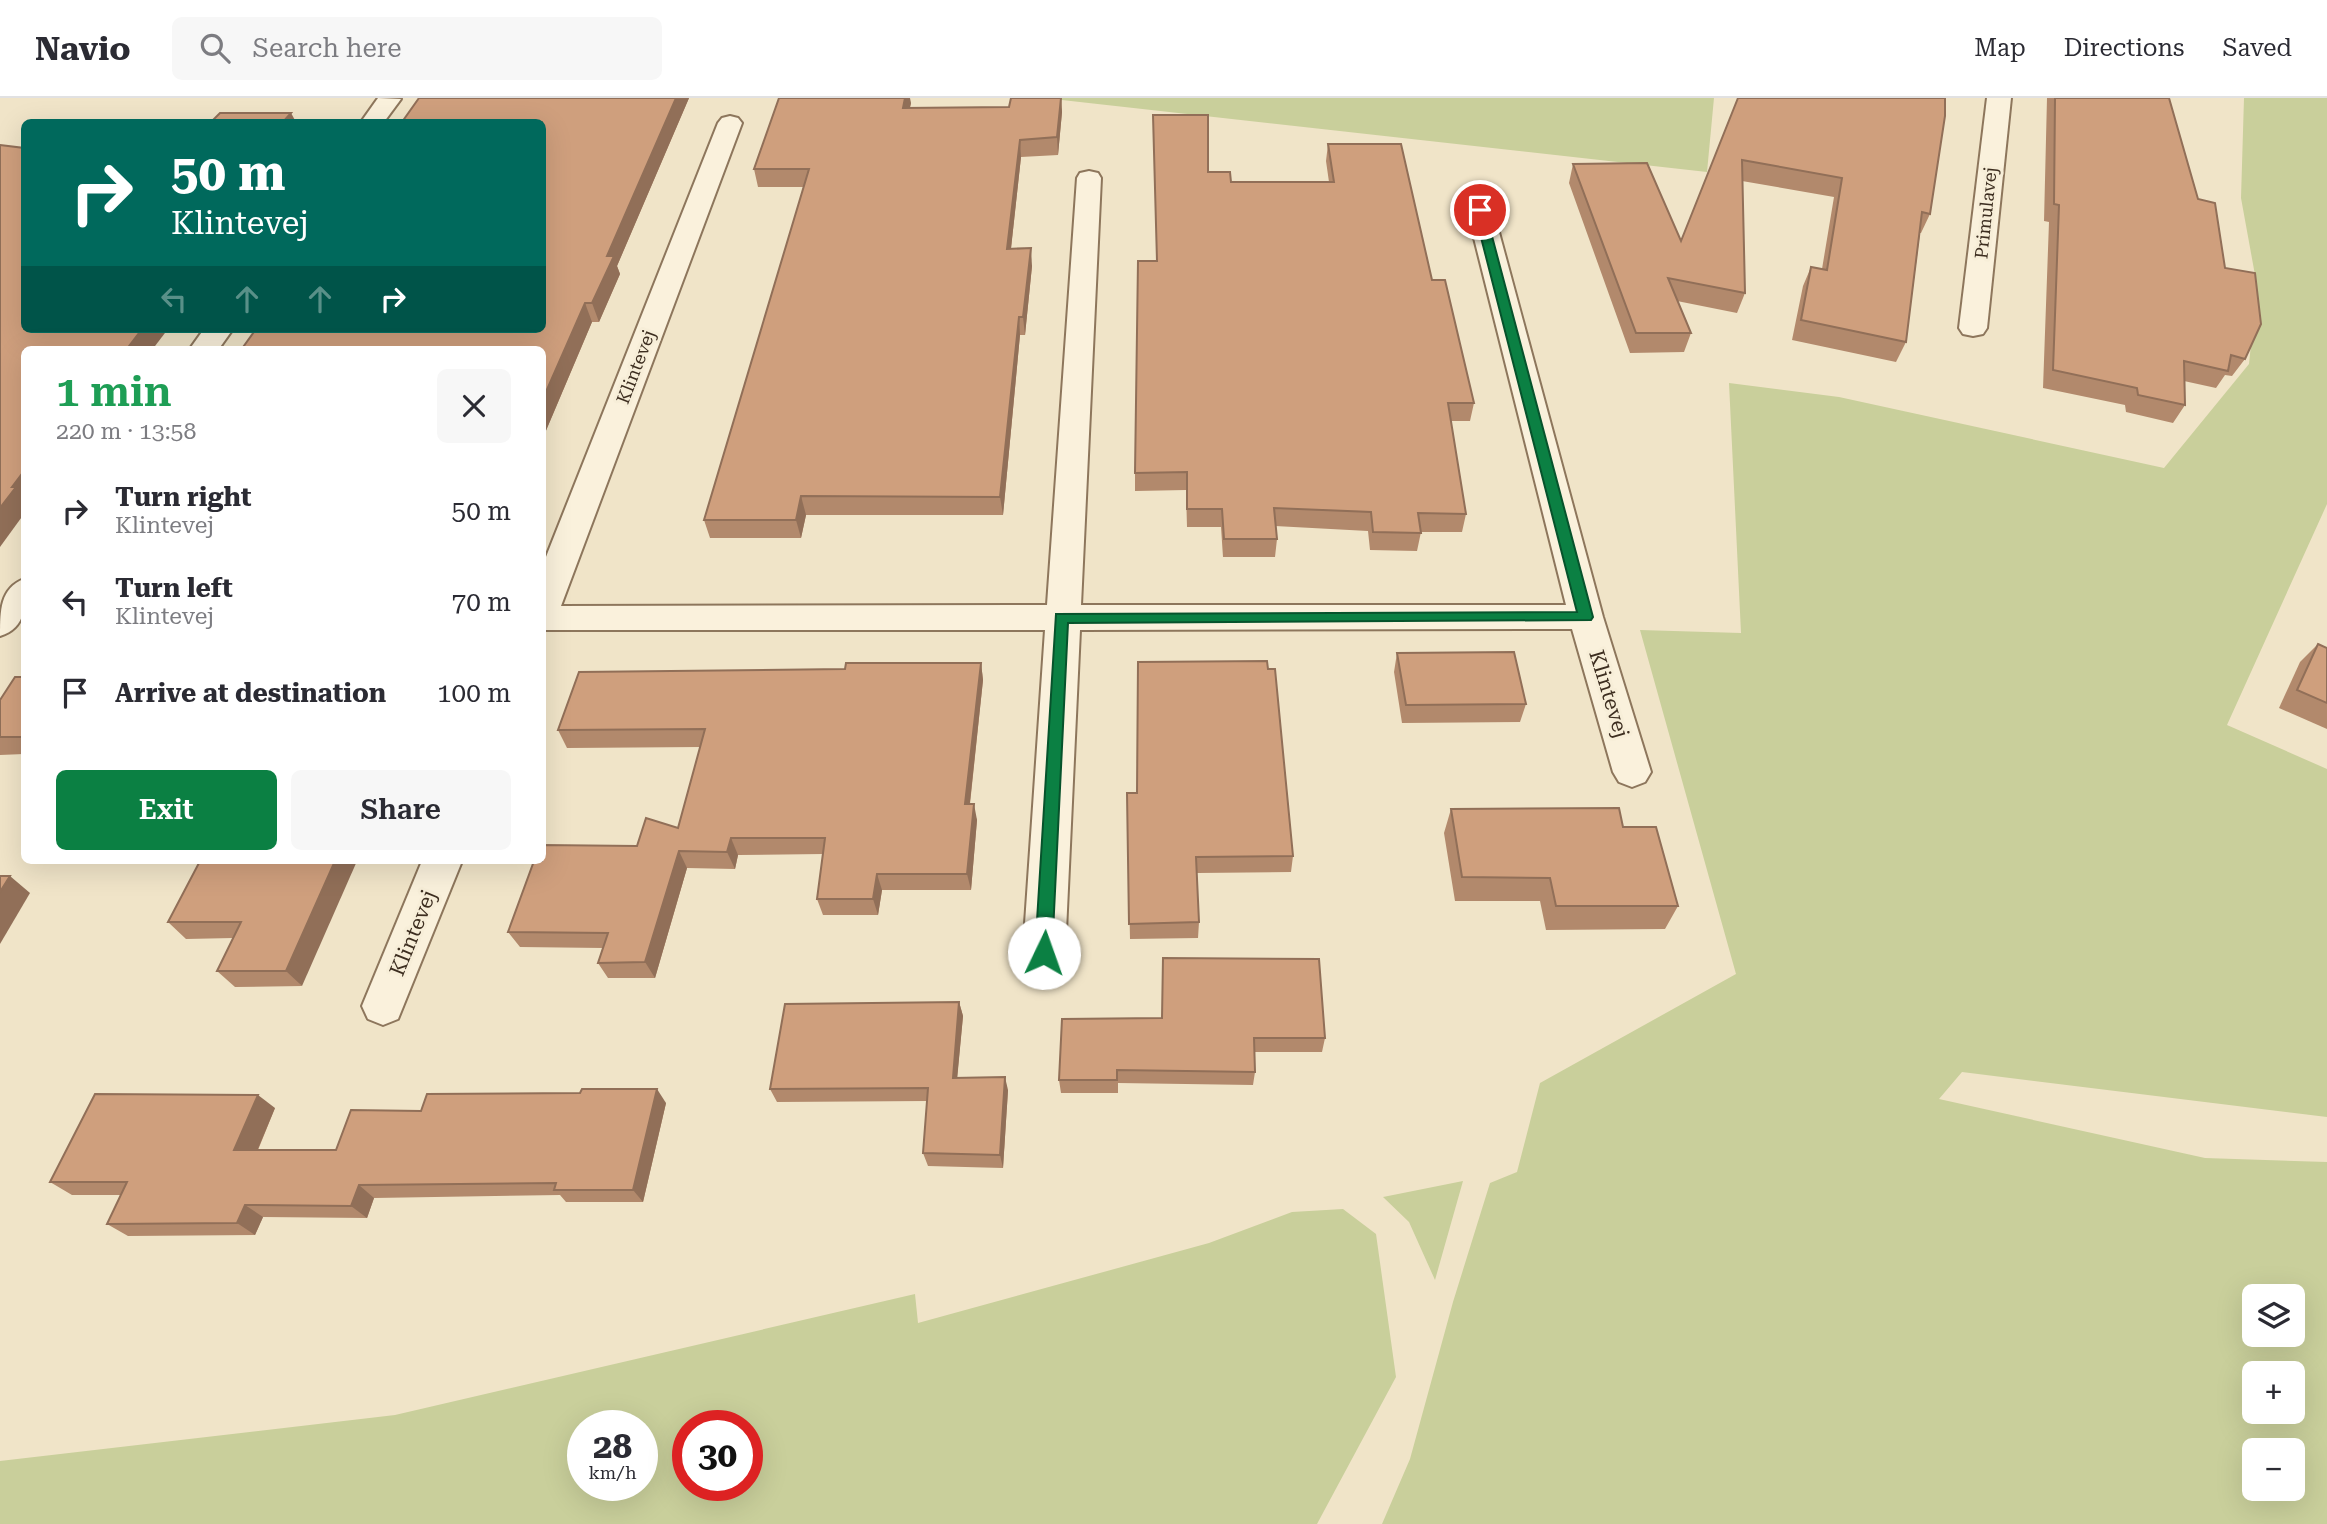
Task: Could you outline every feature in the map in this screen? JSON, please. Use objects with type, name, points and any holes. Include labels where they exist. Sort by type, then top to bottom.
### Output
[{"type":"street","name":"Primulavej","points":[[1973,328],[1999,98]]},
{"type":"street","points":[[374,119],[389,99]]},
{"type":"street","name":"Klintevej","points":[[546,601],[730,123]]},
{"type":"street","points":[[1044,953],[1088,178]]},
{"type":"street","name":"Klintevej","points":[[1480,210],[1586,617],[1632,772]]},
{"type":"street","points":[[7,620],[21,596]]},
{"type":"street","points":[[546,618],[1586,617]]},
{"type":"street","name":"Klintevej","points":[[383,1006],[441,864]]},
{"type":"green space","points":[[1044,98],[1714,98],[1707,172]]},
{"type":"green space","points":[[2244,98],[2327,98],[2327,504],[2227,725],[2327,769],[2327,1117],[1962,1072],[1939,1099],[2205,1158],[2327,1162],[2327,1524],[1382,1524],[1410,1459],[1453,1302],[1490,1183],[1517,1172],[1540,1083],[1736,974],[1640,630],[1741,633],[1729,383],[1839,397],[2164,468],[2249,364],[2257,286],[2241,198]]},
{"type":"green space","points":[[1463,1181],[1435,1280],[1409,1222],[1383,1197]]},
{"type":"green space","points":[[1343,1209],[1376,1234],[1396,1377],[1317,1524],[0,1524],[0,1461],[395,1415],[915,1294],[918,1323],[1209,1243],[1292,1212]]},
{"type":"building","points":[[419,98],[676,98],[607,256],[614,256],[592,303],[585,303],[546,392],[546,346],[244,346],[253,333],[546,333],[546,119],[404,119]]},
{"type":"building","points":[[779,98],[905,98],[903,108],[1009,107],[1011,98],[1061,98],[1057,137],[1020,140],[1007,249],[1031,248],[1023,317],[1019,317],[1000,497],[801,496],[796,520],[704,520],[809,169],[754,169]]},
{"type":"building","points":[[1738,98],[1945,98],[1945,116],[1930,214],[1922,212],[1906,342],[1801,320],[1811,267],[1827,270],[1842,178],[1742,160],[1745,293],[1668,278],[1691,333],[1636,333],[1573,164],[1647,163],[1681,241]]},
{"type":"building","points":[[2055,98],[2169,98],[2198,199],[2215,203],[2225,268],[2255,273],[2261,324],[2245,359],[2231,355],[2228,371],[2184,361],[2185,405],[2138,395],[2137,388],[2053,370],[2059,205],[2054,204]]},
{"type":"building","points":[[220,113],[291,113],[286,119],[214,119]]},
{"type":"building","points":[[1153,115],[1208,115],[1208,172],[1230,172],[1231,182],[1334,182],[1328,144],[1401,144],[1432,280],[1445,280],[1474,403],[1448,403],[1466,514],[1418,513],[1421,533],[1373,532],[1371,512],[1274,508],[1277,539],[1224,539],[1222,509],[1187,509],[1187,472],[1135,473],[1138,261],[1157,261]]},
{"type":"building","points":[[0,145],[21,148],[21,333],[139,333],[129,346],[21,346],[21,475],[12,487],[16,487],[0,508]]},
{"type":"building","points":[[2318,644],[2327,648],[2327,703],[2297,690]]},
{"type":"building","points":[[1514,652],[1526,704],[1406,705],[1397,653]]},
{"type":"building","points":[[1267,661],[1268,669],[1275,669],[1293,856],[1196,857],[1199,922],[1129,924],[1127,793],[1137,793],[1138,662]]},
{"type":"building","points":[[846,663],[981,663],[965,804],[974,804],[967,874],[877,874],[873,899],[817,899],[825,838],[731,838],[727,852],[679,851],[645,962],[598,963],[608,933],[508,932],[533,864],[546,864],[546,845],[637,846],[646,818],[678,828],[705,729],[558,730],[579,672],[845,669]]},
{"type":"building","points":[[15,677],[21,677],[21,737],[0,737],[0,700]]},
{"type":"building","points":[[1619,808],[1623,827],[1656,827],[1678,906],[1556,906],[1550,878],[1462,877],[1451,809]]},
{"type":"building","points":[[198,864],[334,864],[286,971],[217,971],[241,922],[168,922]]},
{"type":"building","points":[[0,876],[10,876],[0,892]]},
{"type":"building","points":[[1163,958],[1319,959],[1325,1038],[1254,1038],[1255,1072],[1117,1070],[1117,1080],[1059,1080],[1062,1019],[1162,1018]]},
{"type":"building","points":[[959,1002],[953,1078],[1005,1077],[1000,1155],[923,1153],[928,1088],[770,1089],[785,1004]]},
{"type":"building","points":[[582,1089],[657,1089],[633,1190],[554,1190],[556,1183],[359,1185],[351,1206],[245,1205],[237,1223],[107,1224],[127,1182],[50,1182],[95,1094],[258,1095],[234,1150],[336,1150],[351,1110],[421,1111],[427,1094],[580,1093]]},
{"type":"route","points":[[1044,953],[1061,618],[1586,617],[1480,210]]}]
